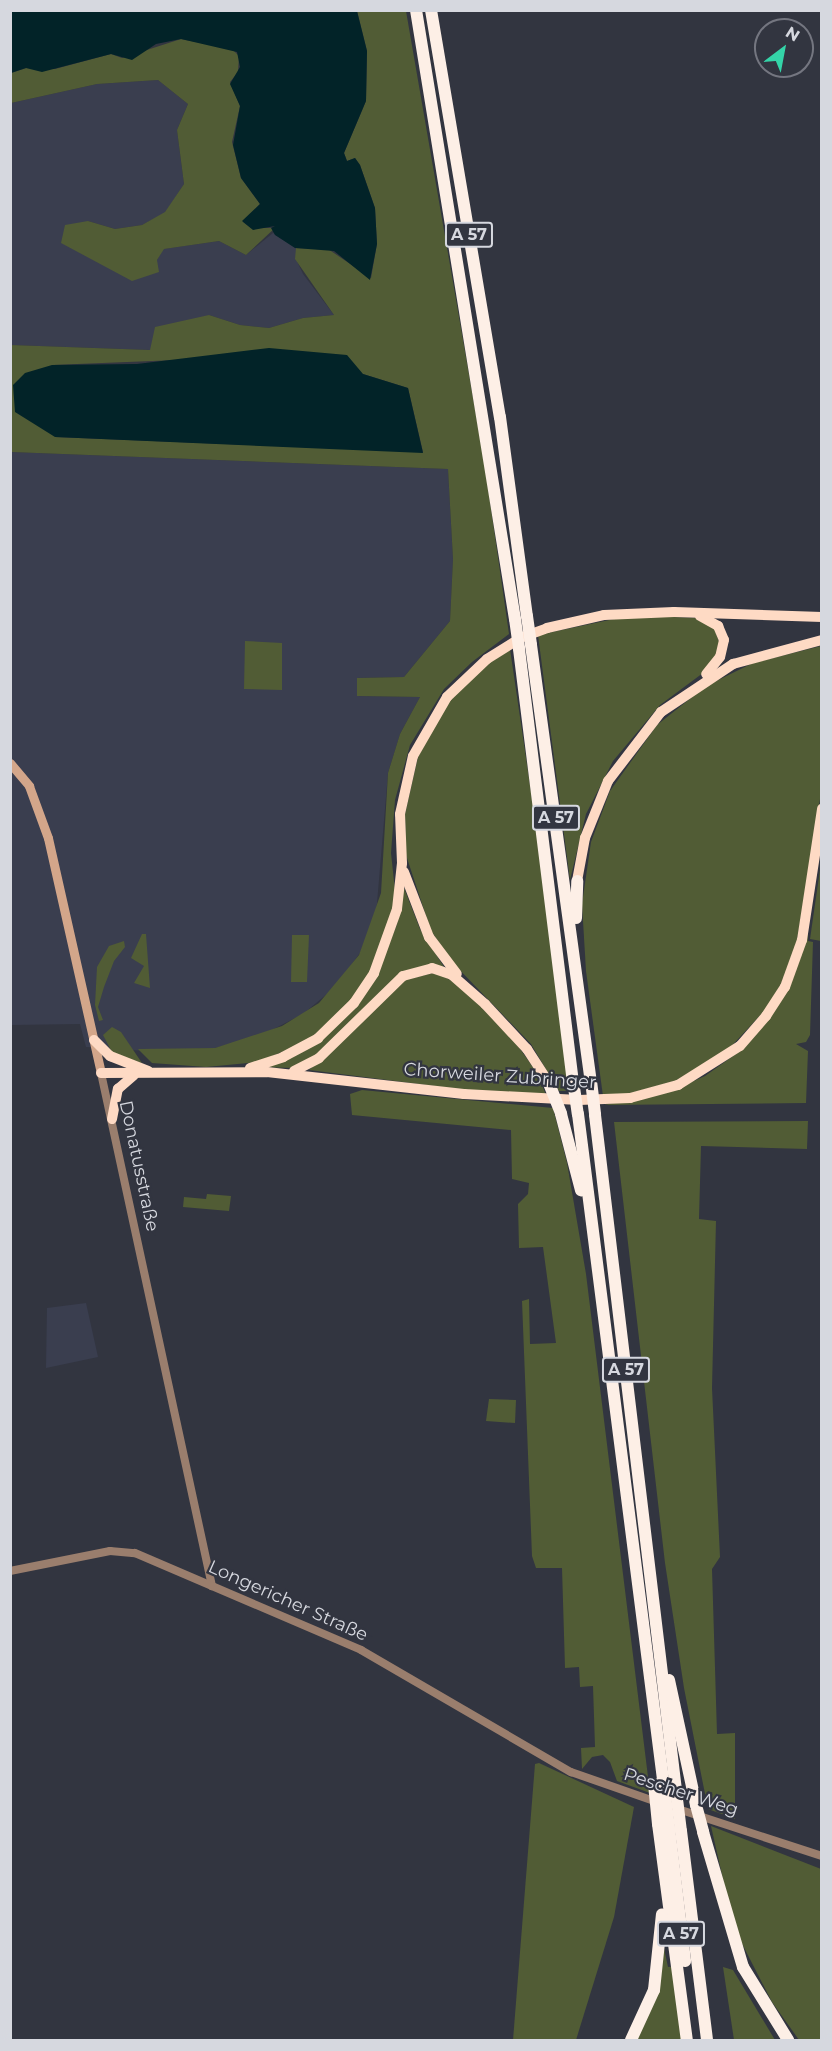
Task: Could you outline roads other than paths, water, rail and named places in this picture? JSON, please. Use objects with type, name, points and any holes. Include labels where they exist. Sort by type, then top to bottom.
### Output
[{"type":"highway","name":"A 57","points":[[416,10],[521,617],[531,645],[591,1081],[677,1799],[709,2040]]},
{"type":"highway","name":"A 57","points":[[431,10],[500,417],[521,617],[519,649],[664,1794],[663,1826],[694,2040]]},
{"type":"highway","name":"Chorweiler Zubringer","points":[[240,1071],[299,1050],[332,1026],[354,1003],[378,966],[390,937],[402,863],[400,814],[413,756],[439,708],[473,669],[507,644],[555,625],[604,615],[674,612],[822,617]]},
{"type":"highway","points":[[579,991],[577,881],[585,838],[608,781],[642,733],[689,691],[718,661],[724,640],[711,620],[674,612]]},
{"type":"highway","points":[[689,691],[741,661],[822,640]]},
{"type":"highway","name":"Chorweiler Zubringer","points":[[101,1073],[134,1075],[149,1071],[240,1071],[288,1073],[464,1094],[591,1100],[630,1098],[694,1077],[727,1057],[751,1035],[773,1006],[790,976],[805,926],[822,809]]},
{"type":"highway","points":[[402,863],[414,906],[429,937],[527,1049],[548,1081],[561,1114],[596,1258]]},
{"type":"highway","points":[[288,1073],[314,1062],[392,986],[416,970],[432,968],[448,973],[486,1004]]},
{"type":"highway","points":[[94,1040],[110,1056],[149,1071]]},
{"type":"highway","points":[[101,1073],[112,1066],[149,1071]]},
{"type":"highway","points":[[112,1119],[116,1092],[134,1075]]},
{"type":"highway","points":[[657,1625],[696,1805],[743,1968],[788,2040]]},
{"type":"highway","points":[[631,2040],[654,1990],[659,1967],[663,1826],[654,1784],[653,1711]]},
{"type":"highway","points":[[663,1870],[687,2040]]},
{"type":"main road","name":"Donatusstraße","points":[[10,763],[29,786],[48,838],[101,1073]]},
{"type":"street","name":"Donatusstraße","points":[[101,1073],[213,1586]]},
{"type":"street","name":"Longericher Straße","points":[[10,1571],[110,1551],[135,1552],[361,1650],[532,1752]]},
{"type":"street","name":"Pescher Weg","points":[[532,1752],[581,1776],[822,1856]]}]
